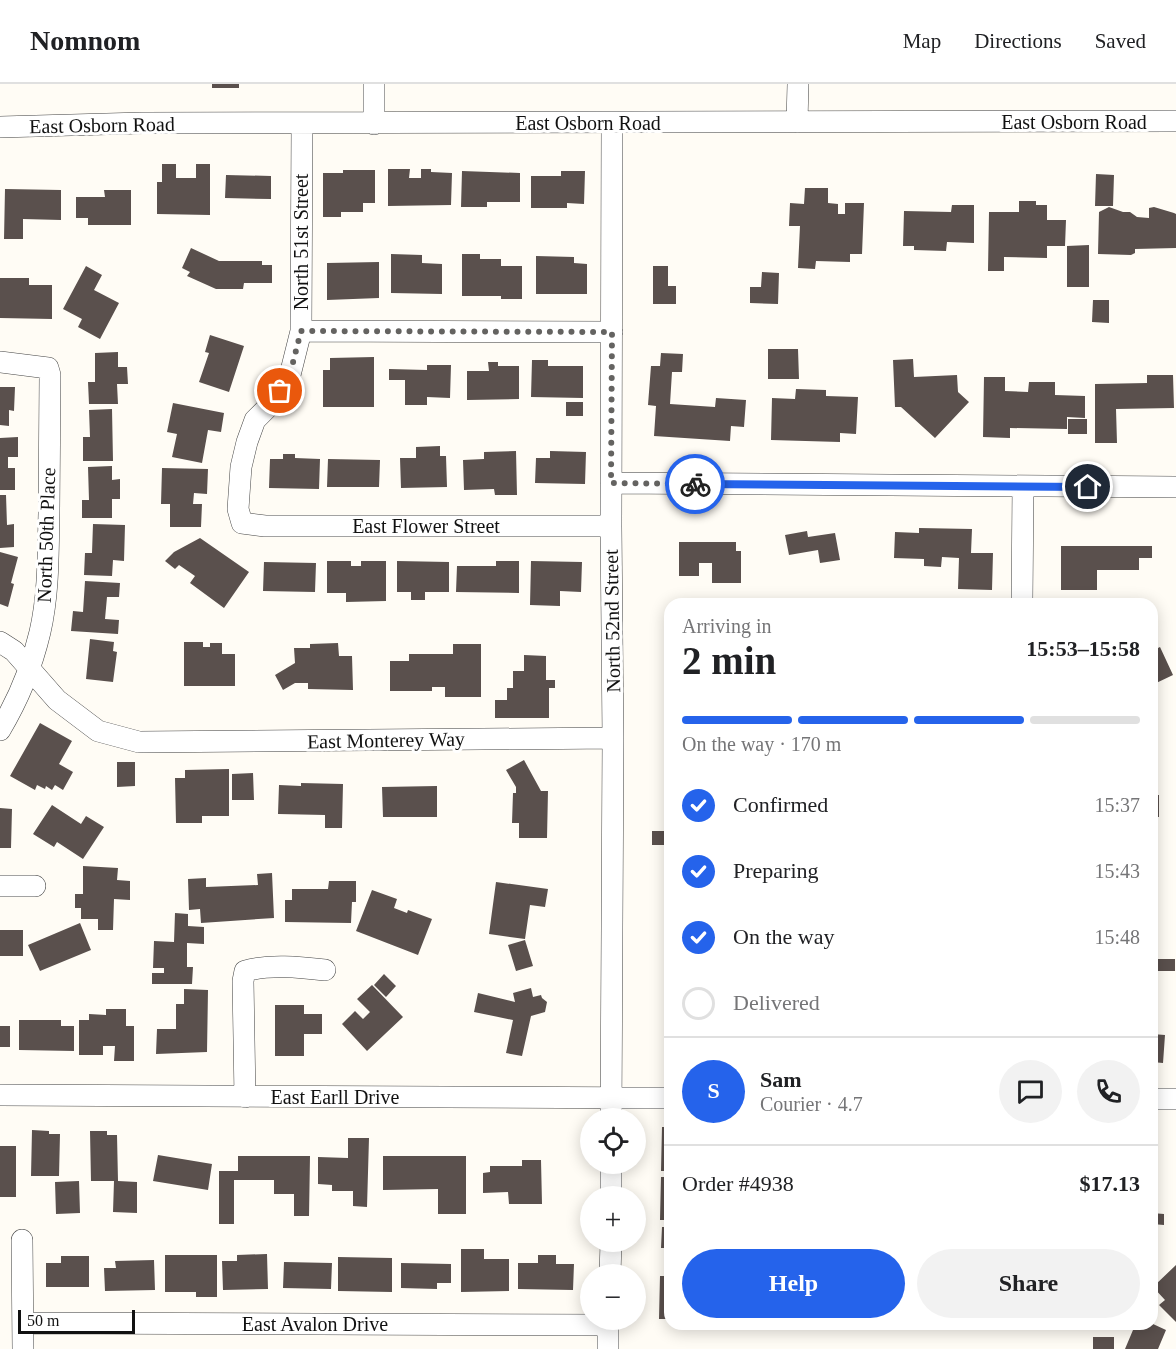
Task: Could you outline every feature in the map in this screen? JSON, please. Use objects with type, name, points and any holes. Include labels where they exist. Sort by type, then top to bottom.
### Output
[{"type":"street","points":[[374,84],[374,124]]},
{"type":"street","points":[[797,122],[798,84]]},
{"type":"street","name":"East Osborn Road","points":[[0,127],[142,123],[1176,121]]},
{"type":"street","name":"North 52nd Street","points":[[611,1108],[612,123]]},
{"type":"street","name":"North 51st Street","points":[[242,523],[237,509],[241,467],[247,442],[255,420],[271,404],[289,378],[301,331],[302,124]]},
{"type":"street","points":[[301,331],[612,332]]},
{"type":"street","name":"North 50th Place","points":[[0,362],[48,368],[50,375],[48,571],[41,625],[12,709],[0,730]]},
{"type":"street","points":[[611,483],[1176,487]]},
{"type":"street","points":[[1022,598],[1023,486]]},
{"type":"street","name":"East Flower Street","points":[[242,523],[265,526],[611,526]]},
{"type":"street","points":[[0,642],[14,651],[28,667]]},
{"type":"street","name":"East Monterey Way","points":[[28,667],[57,700],[98,731],[139,742],[613,738]]},
{"type":"street","points":[[0,886],[34,886]]},
{"type":"street","points":[[245,1097],[243,981],[245,971],[256,968],[300,967],[325,970]]},
{"type":"street","name":"East Earll Drive","points":[[0,1095],[664,1098]]},
{"type":"street","points":[[1158,1099],[1176,1099]]},
{"type":"street","points":[[22,1240],[23,1349]]},
{"type":"street","name":"East Avalon Drive","points":[[22,1323],[580,1322]]},
{"type":"street","points":[[608,1330],[608,1349]]},
{"type":"building","points":[[212,84],[239,84],[239,88],[212,88]]},
{"type":"building","points":[[162,164],[176,164],[176,178],[196,178],[196,164],[210,164],[210,215],[157,214],[157,182],[162,182]]},
{"type":"building","points":[[388,169],[410,169],[409,178],[421,178],[421,169],[452,173],[451,205],[388,206]]},
{"type":"building","points":[[343,170],[375,170],[375,203],[363,203],[363,212],[341,212],[341,217],[323,217],[323,173],[343,173]]},
{"type":"building","points":[[462,171],[520,173],[520,202],[487,202],[487,207],[461,207]]},
{"type":"building","points":[[561,171],[585,171],[584,204],[567,203],[567,208],[531,208],[531,176],[561,176]]},
{"type":"building","points":[[1096,174],[1114,175],[1113,206],[1095,206]]},
{"type":"building","points":[[226,175],[271,176],[271,199],[225,198]]},
{"type":"building","points":[[805,188],[828,188],[828,203],[838,204],[838,214],[845,214],[845,203],[864,203],[862,254],[850,254],[850,262],[816,261],[815,269],[798,268],[800,226],[789,226],[790,203],[804,204]]},
{"type":"building","points":[[5,189],[61,190],[61,220],[23,219],[23,239],[4,239]]},
{"type":"building","points":[[104,190],[131,190],[131,225],[88,225],[88,218],[76,218],[76,197],[105,197]]},
{"type":"building","points":[[1019,201],[1036,201],[1036,205],[1047,205],[1047,220],[1066,220],[1065,246],[1047,246],[1047,258],[1004,257],[1004,271],[988,271],[989,212],[1019,212]]},
{"type":"building","points":[[952,205],[974,205],[974,243],[947,242],[946,251],[914,250],[914,246],[903,246],[904,211],[951,212]]},
{"type":"building","points":[[1109,207],[1130,212],[1137,217],[1149,218],[1149,208],[1154,207],[1176,214],[1176,248],[1135,249],[1135,253],[1131,255],[1098,254],[1099,212]]},
{"type":"building","points":[[1089,245],[1089,287],[1067,287],[1067,246]]},
{"type":"building","points":[[191,248],[219,261],[262,261],[262,265],[272,265],[272,283],[244,283],[243,289],[216,289],[187,276],[190,272],[182,268]]},
{"type":"building","points":[[391,254],[422,255],[422,263],[442,264],[442,294],[391,293]]},
{"type":"building","points":[[462,254],[480,254],[480,259],[501,259],[501,266],[522,266],[522,299],[501,299],[501,296],[462,296]]},
{"type":"building","points":[[536,256],[574,257],[574,263],[587,264],[587,294],[536,294]]},
{"type":"building","points":[[379,262],[379,298],[327,300],[327,263]]},
{"type":"building","points":[[86,266],[102,275],[94,290],[119,303],[100,339],[78,327],[82,319],[63,309]]},
{"type":"building","points":[[653,266],[668,266],[668,286],[676,286],[676,304],[653,304]]},
{"type":"building","points":[[762,272],[779,273],[778,304],[750,303],[750,287],[761,287]]},
{"type":"building","points":[[0,278],[29,278],[29,285],[52,285],[52,319],[0,318]]},
{"type":"building","points":[[1093,300],[1109,300],[1109,323],[1092,322]]},
{"type":"building","points":[[210,335],[244,346],[229,392],[199,382],[209,353],[205,352]]},
{"type":"building","points":[[768,349],[798,349],[799,379],[768,379]]},
{"type":"building","points":[[118,352],[118,367],[127,367],[128,384],[117,384],[118,404],[89,404],[88,382],[95,382],[95,353]]},
{"type":"building","points":[[661,353],[683,354],[682,372],[672,372],[670,404],[715,407],[716,398],[746,400],[744,427],[731,426],[730,441],[654,436],[656,406],[648,405],[651,366],[660,366]]},
{"type":"building","points":[[374,357],[374,407],[323,407],[323,370],[330,370],[330,358]]},
{"type":"building","points":[[913,359],[914,377],[957,375],[958,392],[969,402],[935,438],[901,407],[895,407],[893,360]]},
{"type":"building","points":[[532,360],[548,360],[548,366],[583,366],[583,398],[531,397]]},
{"type":"building","points":[[488,362],[498,362],[498,366],[519,366],[519,399],[467,400],[467,371],[489,371]]},
{"type":"building","points":[[427,365],[451,365],[450,398],[427,397],[427,405],[405,405],[405,380],[389,380],[389,369],[427,370]]},
{"type":"building","points":[[1147,375],[1173,375],[1174,408],[1116,409],[1117,443],[1095,443],[1095,384],[1147,383]]},
{"type":"building","points":[[984,377],[1005,377],[1005,391],[1028,392],[1029,382],[1055,382],[1055,395],[1085,396],[1085,418],[1067,417],[1067,429],[1010,428],[1010,438],[983,437]]},
{"type":"building","points":[[0,387],[15,387],[14,411],[9,410],[9,426],[0,425]]},
{"type":"building","points":[[796,389],[826,390],[826,396],[858,397],[856,434],[840,433],[840,442],[771,440],[772,398],[795,399]]},
{"type":"building","points":[[566,402],[583,402],[583,416],[566,416]]},
{"type":"building","points":[[173,403],[224,413],[221,432],[208,430],[202,463],[172,457],[177,434],[167,432]]},
{"type":"building","points":[[112,409],[113,461],[83,461],[83,437],[90,437],[89,410]]},
{"type":"building","points":[[1068,419],[1087,419],[1087,434],[1068,434]]},
{"type":"building","points":[[18,437],[18,457],[8,457],[8,468],[15,468],[15,490],[0,490],[0,438]]},
{"type":"building","points":[[440,446],[440,456],[446,456],[447,487],[401,488],[400,458],[416,458],[416,447]]},
{"type":"building","points":[[516,451],[517,495],[495,495],[494,489],[464,490],[463,460],[484,459],[484,452]]},
{"type":"building","points":[[550,451],[586,452],[585,484],[535,483],[536,458],[550,458]]},
{"type":"building","points":[[283,454],[295,454],[295,458],[320,459],[319,489],[269,488],[270,459],[283,459]]},
{"type":"building","points":[[328,459],[380,460],[379,487],[327,487]]},
{"type":"building","points":[[112,466],[112,480],[120,479],[120,499],[112,499],[112,518],[82,518],[82,500],[89,500],[88,467]]},
{"type":"building","points":[[162,468],[208,469],[207,494],[194,493],[193,504],[202,504],[201,527],[170,527],[170,504],[161,504]]},
{"type":"building","points":[[0,495],[6,495],[7,525],[14,524],[14,547],[0,548]]},
{"type":"building","points":[[93,524],[125,525],[124,561],[113,560],[112,576],[84,575],[85,553],[92,553]]},
{"type":"building","points":[[919,528],[972,529],[971,553],[993,553],[992,590],[958,589],[959,558],[942,557],[941,567],[924,566],[924,559],[894,558],[895,532],[919,533]]},
{"type":"building","points":[[807,531],[808,537],[835,533],[840,560],[820,563],[818,550],[789,555],[785,535]]},
{"type":"building","points":[[200,538],[249,572],[224,608],[190,583],[195,576],[179,565],[175,569],[165,561],[174,552]]},
{"type":"building","points":[[679,542],[736,542],[736,551],[741,551],[741,583],[712,583],[712,563],[699,563],[699,576],[679,576]]},
{"type":"building","points":[[1061,546],[1152,546],[1152,558],[1139,558],[1139,570],[1097,570],[1097,590],[1061,590]]},
{"type":"building","points":[[0,552],[18,557],[8,607],[0,604]]},
{"type":"building","points":[[327,561],[351,561],[351,566],[361,566],[361,561],[386,561],[386,601],[346,602],[346,593],[327,593]]},
{"type":"building","points":[[397,561],[449,562],[449,592],[425,592],[425,600],[411,600],[411,592],[397,592]]},
{"type":"building","points":[[496,561],[519,561],[519,593],[456,592],[457,566],[496,566]]},
{"type":"building","points":[[531,561],[582,562],[581,592],[560,591],[560,606],[530,605]]},
{"type":"building","points":[[264,562],[316,563],[315,592],[263,591]]},
{"type":"building","points":[[85,581],[120,583],[119,597],[107,597],[105,619],[119,620],[118,634],[71,631],[73,611],[83,612]]},
{"type":"building","points":[[90,639],[114,642],[113,651],[117,652],[113,682],[86,679]]},
{"type":"building","points":[[184,642],[203,642],[203,647],[210,647],[210,643],[222,643],[222,654],[235,654],[235,686],[184,686]]},
{"type":"building","points":[[338,643],[339,656],[352,656],[353,690],[308,689],[308,683],[295,683],[283,690],[275,675],[295,663],[294,648],[310,648],[310,644]]},
{"type":"building","points":[[453,644],[481,644],[481,697],[445,697],[445,687],[432,687],[432,691],[390,691],[390,661],[409,661],[409,654],[453,654]]},
{"type":"building","points":[[1160,647],[1173,675],[1158,682],[1158,648]]},
{"type":"building","points":[[524,655],[546,656],[546,680],[555,680],[555,688],[549,688],[549,718],[495,718],[495,700],[507,700],[507,688],[513,688],[513,671],[524,671]]},
{"type":"building","points":[[40,723],[72,741],[59,764],[73,772],[63,790],[55,785],[52,790],[46,786],[45,789],[37,785],[35,790],[10,776]]},
{"type":"building","points":[[524,760],[541,791],[548,791],[547,838],[519,838],[519,823],[512,823],[513,793],[516,793],[516,787],[506,770]]},
{"type":"building","points":[[117,762],[135,762],[135,786],[117,787]]},
{"type":"building","points":[[229,769],[229,816],[202,816],[202,823],[176,823],[175,778],[185,778],[185,770]]},
{"type":"building","points":[[253,773],[254,800],[232,800],[232,774]]},
{"type":"building","points":[[301,783],[343,784],[342,828],[325,828],[325,815],[278,814],[279,785],[301,786]]},
{"type":"building","points":[[437,786],[437,817],[383,817],[382,787]]},
{"type":"building","points":[[52,805],[81,824],[86,816],[104,827],[83,859],[57,842],[54,847],[33,834]]},
{"type":"building","points":[[0,808],[12,809],[11,848],[0,848]]},
{"type":"building","points":[[652,831],[664,831],[664,845],[652,845]]},
{"type":"building","points":[[83,866],[118,868],[117,880],[130,881],[130,900],[114,899],[113,930],[98,930],[98,919],[81,919],[81,908],[75,908],[75,894],[83,894]]},
{"type":"building","points":[[272,873],[274,918],[201,923],[200,909],[189,910],[188,879],[206,878],[206,887],[258,885],[257,874]]},
{"type":"building","points":[[329,881],[356,881],[356,902],[352,902],[351,923],[285,922],[285,900],[292,900],[292,889],[328,889]]},
{"type":"building","points":[[496,882],[548,889],[545,907],[530,905],[525,939],[489,934]]},
{"type":"building","points":[[372,890],[397,899],[394,908],[407,913],[408,910],[432,919],[418,955],[356,931]]},
{"type":"building","points":[[175,913],[188,914],[188,926],[204,927],[204,944],[187,943],[187,967],[193,967],[192,984],[152,984],[152,973],[164,973],[164,968],[153,968],[154,941],[174,942]]},
{"type":"building","points":[[80,923],[91,950],[40,971],[28,945]]},
{"type":"building","points":[[0,930],[23,930],[23,956],[0,956]]},
{"type":"building","points":[[525,940],[533,966],[516,971],[508,945]]},
{"type":"building","points":[[1158,959],[1175,959],[1175,971],[1158,971]]},
{"type":"building","points":[[384,974],[396,986],[386,997],[374,985]]},
{"type":"building","points":[[372,985],[403,1017],[367,1051],[342,1024],[355,1011],[363,1019],[370,1012],[357,999]]},
{"type":"building","points":[[531,988],[533,997],[541,995],[547,1002],[545,1012],[531,1016],[522,1056],[506,1053],[513,1020],[474,1012],[478,993],[515,1002],[513,993]]},
{"type":"building","points":[[184,989],[208,990],[207,1052],[156,1054],[157,1029],[176,1029],[176,1004],[184,1004]]},
{"type":"building","points":[[275,1005],[304,1005],[304,1014],[322,1014],[322,1034],[304,1034],[304,1056],[275,1056]]},
{"type":"building","points":[[106,1009],[126,1009],[126,1026],[134,1026],[134,1061],[114,1061],[115,1046],[103,1046],[103,1055],[79,1055],[79,1020],[89,1020],[89,1014],[106,1015]]},
{"type":"building","points":[[19,1020],[61,1020],[61,1026],[74,1026],[74,1051],[19,1050]]},
{"type":"building","points":[[0,1026],[10,1026],[10,1047],[0,1047]]},
{"type":"building","points":[[1158,1034],[1165,1035],[1163,1063],[1158,1063]]},
{"type":"building","points":[[662,1127],[664,1127],[664,1171],[661,1171]]},
{"type":"building","points":[[32,1130],[60,1134],[59,1176],[31,1176]]},
{"type":"building","points":[[90,1131],[107,1131],[107,1135],[117,1135],[118,1181],[137,1182],[137,1213],[113,1212],[114,1181],[91,1181]]},
{"type":"building","points":[[348,1138],[369,1138],[367,1207],[353,1206],[353,1191],[332,1191],[332,1185],[318,1184],[318,1157],[348,1158]]},
{"type":"building","points":[[0,1146],[16,1146],[16,1197],[0,1197]]},
{"type":"building","points":[[158,1155],[212,1164],[208,1190],[153,1181]]},
{"type":"building","points":[[238,1156],[310,1156],[309,1216],[294,1216],[294,1194],[274,1194],[274,1180],[234,1180],[234,1224],[219,1224],[219,1171],[238,1171]]},
{"type":"building","points":[[383,1156],[466,1156],[466,1214],[438,1214],[438,1189],[383,1190]]},
{"type":"building","points":[[522,1160],[541,1160],[542,1204],[509,1204],[508,1192],[483,1193],[483,1173],[490,1172],[490,1166],[522,1166]]},
{"type":"building","points":[[661,1177],[664,1177],[664,1220],[660,1220]]},
{"type":"building","points":[[79,1181],[80,1213],[56,1214],[55,1182]]},
{"type":"building","points":[[1158,1214],[1164,1214],[1164,1225],[1158,1224]]},
{"type":"building","points":[[662,1227],[664,1227],[664,1248],[661,1248]]},
{"type":"building","points":[[461,1249],[484,1249],[484,1259],[509,1259],[509,1291],[461,1292]]},
{"type":"building","points":[[267,1254],[268,1289],[223,1290],[222,1261],[237,1261],[237,1255]]},
{"type":"building","points":[[165,1255],[217,1255],[217,1297],[196,1297],[196,1292],[165,1292]]},
{"type":"building","points":[[538,1255],[556,1255],[556,1264],[574,1264],[573,1290],[518,1289],[518,1263],[538,1263]]},
{"type":"building","points":[[61,1256],[89,1256],[89,1287],[46,1287],[46,1263],[61,1263]]},
{"type":"building","points":[[338,1257],[392,1258],[392,1292],[338,1291]]},
{"type":"building","points":[[154,1260],[155,1290],[105,1291],[104,1268],[116,1268],[115,1261]]},
{"type":"building","points":[[284,1262],[332,1263],[331,1289],[283,1288]]},
{"type":"building","points":[[401,1263],[451,1264],[451,1283],[437,1283],[437,1289],[401,1288]]},
{"type":"building","points":[[1176,1265],[1176,1322],[1159,1305],[1165,1300],[1158,1292],[1158,1282]]},
{"type":"building","points":[[660,1276],[664,1276],[664,1319],[659,1319]]},
{"type":"building","points":[[1158,1326],[1166,1330],[1158,1349],[1125,1349],[1133,1330],[1158,1330]]},
{"type":"building","points":[[1093,1337],[1114,1337],[1114,1349],[1093,1349]]},
{"type":"way so far","points":[[280,391],[289,378],[301,331],[612,332],[611,483],[695,484]]},
{"type":"route","points":[[695,484],[1088,487]]}]
